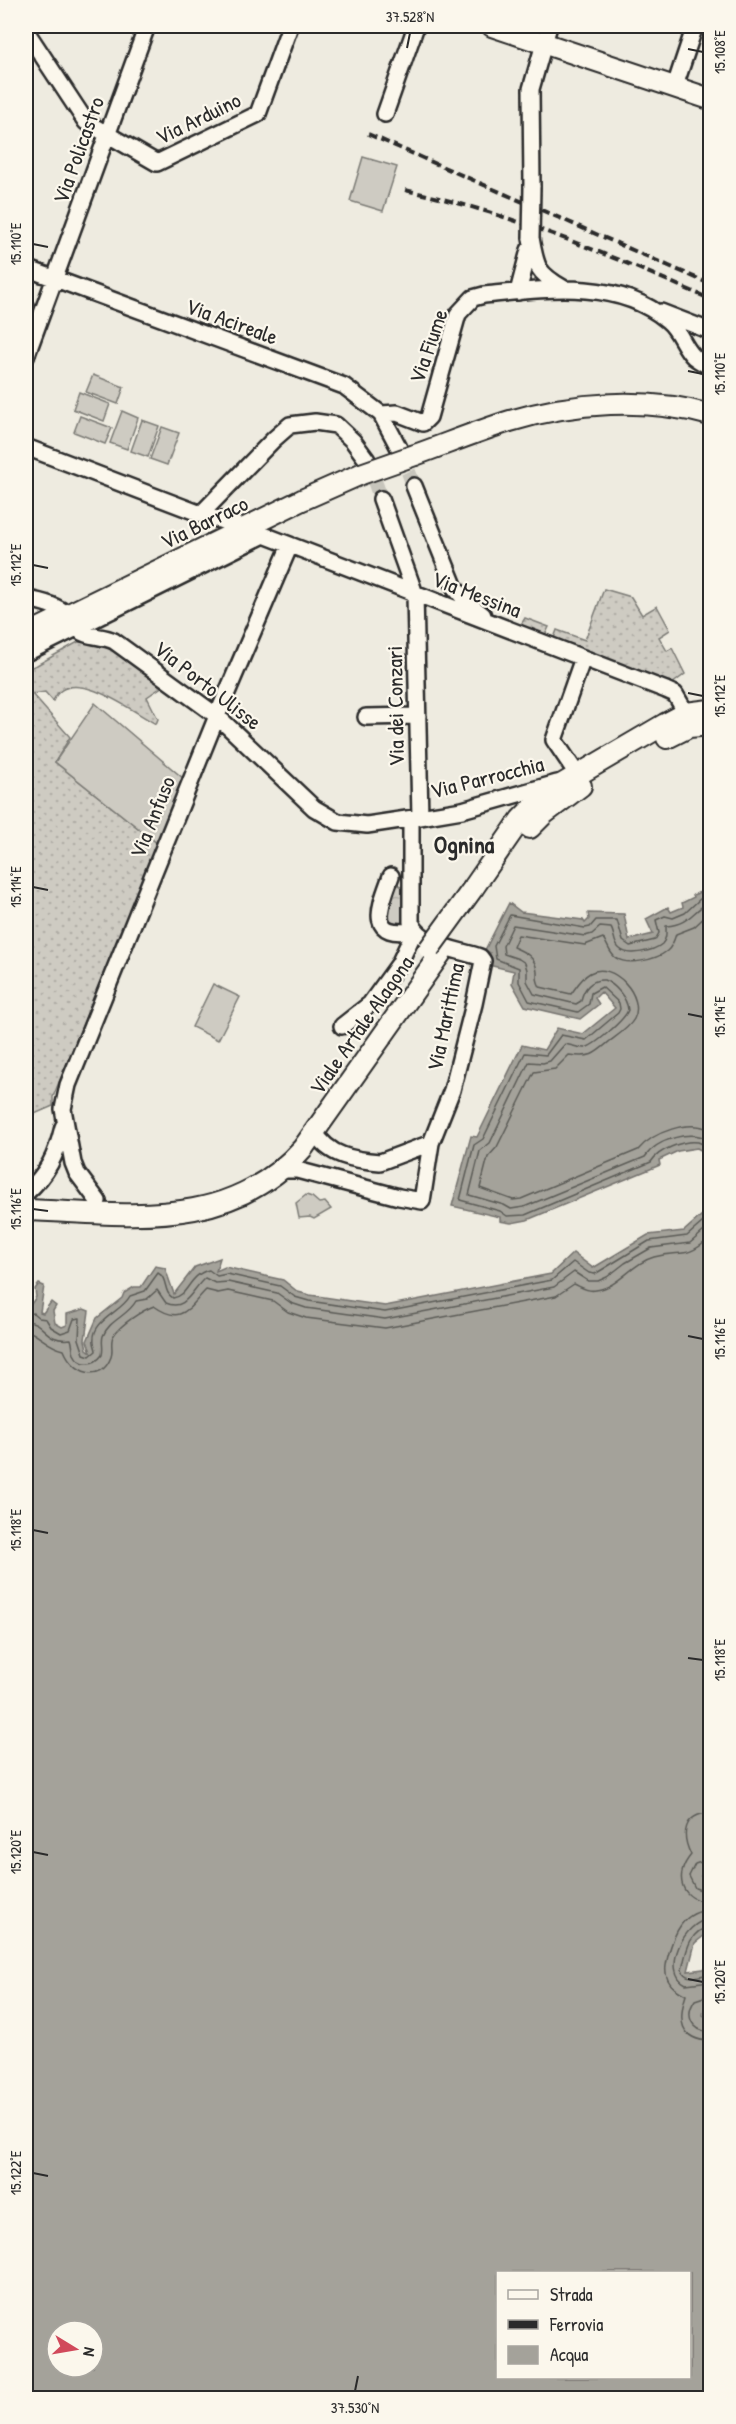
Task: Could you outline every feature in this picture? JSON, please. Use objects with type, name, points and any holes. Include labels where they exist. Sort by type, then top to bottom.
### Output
[{"type":"main road","points":[[492,26],[546,34],[711,99]]},
{"type":"main road","points":[[407,452],[511,421],[592,406],[627,404],[711,415]]},
{"type":"main road","name":"Via Barraco","points":[[26,634],[72,622],[254,532],[364,467],[407,452]]},
{"type":"main road","points":[[669,729],[686,713],[711,710]]},
{"type":"main road","points":[[669,729],[711,725]]},
{"type":"main road","name":"Viale Artale Alagona","points":[[480,889],[521,819],[547,793],[571,777],[669,729]]},
{"type":"main road","name":"Viale Artale Alagona","points":[[26,1195],[98,1201],[171,1203],[204,1197],[233,1186],[275,1159],[307,1123],[427,943],[480,889],[544,814],[583,784],[669,729]]},
{"type":"main road","name":"Viale Artale Alagona","points":[[26,1210],[177,1214],[224,1202],[240,1195],[280,1170],[293,1159],[315,1132],[427,943]]},
{"type":"street","name":"Via Policastro","points":[[26,357],[147,26]]},
{"type":"street","name":"Via Arduino","points":[[108,133],[157,163],[258,114],[290,26]]},
{"type":"street","points":[[385,114],[416,26]]},
{"type":"street","points":[[675,86],[695,26]]},
{"type":"street","points":[[26,31],[86,122],[108,133]]},
{"type":"street","points":[[524,291],[531,238],[531,89],[546,34]]},
{"type":"street","points":[[531,238],[539,270],[544,277],[563,288]]},
{"type":"street","name":"Via Acireale","points":[[26,268],[344,387],[381,414],[407,452]]},
{"type":"street","points":[[524,291],[537,279],[539,270]]},
{"type":"street","points":[[524,291],[563,288],[614,293],[711,332]]},
{"type":"street","name":"Via Fiume","points":[[381,414],[397,414],[423,423],[429,417],[459,314],[473,298],[524,291]]},
{"type":"street","points":[[647,307],[668,320],[694,357],[711,367]]},
{"type":"street","points":[[694,357],[695,342],[711,332]]},
{"type":"street","points":[[201,514],[290,425],[315,422],[336,425],[354,441],[364,467]]},
{"type":"street","name":"Via Messina","points":[[26,447],[201,514],[290,545],[675,694],[686,713]]},
{"type":"street","points":[[414,486],[455,588],[468,603],[495,625]]},
{"type":"street","name":"Via dei Conzari","points":[[381,499],[415,594],[418,716],[411,922],[427,943]]},
{"type":"street","name":"Via Anfuso","points":[[26,1195],[45,1175],[51,1163],[59,1143],[68,1085],[217,716],[290,545]]},
{"type":"street","points":[[440,603],[448,598],[455,588]]},
{"type":"street","name":"Via Porto Ulisse","points":[[26,599],[60,609],[87,634],[114,641],[217,716],[314,808],[329,818],[353,825]]},
{"type":"street","points":[[26,653],[72,622]]},
{"type":"street","points":[[571,777],[555,740],[583,658]]},
{"type":"street","points":[[366,717],[418,716]]},
{"type":"street","name":"Via Parrocchia","points":[[353,825],[462,810],[571,777]]},
{"type":"street","points":[[342,1026],[370,1004],[399,964],[427,943],[391,929],[383,925],[380,920],[378,913],[391,876]]},
{"type":"street","name":"Via Marittima","points":[[427,943],[480,957],[483,961],[452,1090],[431,1143]]},
{"type":"street","points":[[63,1115],[72,1163],[98,1201]]},
{"type":"street","points":[[280,1170],[297,1170],[422,1201],[431,1143],[380,1162],[372,1162],[329,1150],[321,1144],[315,1132]]},
{"type":"green space","points":[[363,157],[397,167],[383,211],[350,201]]},
{"type":"green space","points":[[93,375],[124,387],[118,404],[86,392]]},
{"type":"green space","points":[[79,392],[110,404],[104,421],[73,409]]},
{"type":"green space","points":[[122,411],[138,418],[127,449],[110,443]]},
{"type":"green space","points":[[80,416],[112,428],[105,444],[74,432]]},
{"type":"green space","points":[[142,420],[159,426],[148,457],[131,451]]},
{"type":"green space","points":[[162,427],[179,433],[167,465],[150,459]]},
{"type":"green space","points":[[604,589],[631,597],[642,615],[657,606],[670,630],[659,637],[667,651],[672,648],[685,674],[672,684],[554,638],[557,630],[585,640]]},
{"type":"green space","points":[[525,618],[549,627],[545,635],[520,626]]},
{"type":"green space","points":[[78,642],[96,642],[114,649],[166,684],[147,697],[158,719],[156,724],[118,701],[87,688],[73,686],[61,690],[53,701],[45,692],[32,694],[70,737],[55,762],[157,843],[53,1097],[53,1106],[30,1116],[26,1114],[26,669]]},
{"type":"green space","points":[[95,703],[184,779],[157,843],[55,762]]},
{"type":"green space","points":[[392,882],[403,887],[403,928],[386,920]]},
{"type":"green space","points":[[213,984],[240,997],[218,1040],[192,1027]]},
{"type":"green space","points":[[306,1195],[319,1203],[325,1202],[331,1209],[314,1219],[299,1218],[296,1203]]},
{"type":"water","points":[[710,888],[710,1155],[697,1148],[678,1151],[659,1160],[660,1165],[527,1220],[511,1223],[500,1221],[500,1217],[452,1206],[471,1136],[477,1137],[522,1045],[544,1050],[557,1028],[583,1034],[615,1008],[601,992],[595,998],[599,1004],[580,1019],[525,1006],[512,983],[514,971],[488,965],[490,953],[485,950],[509,903],[521,912],[583,920],[585,923],[589,919],[588,913],[624,914],[629,940],[653,934],[646,919],[668,907],[671,912],[683,907],[682,903],[694,897],[693,895]]},
{"type":"water","points":[[710,1208],[710,1834],[706,1837],[710,1840],[710,1872],[701,1876],[710,1881],[710,1931],[695,1943],[688,1971],[710,1968],[710,2008],[704,2010],[703,2015],[710,2019],[710,2398],[26,2398],[26,1311],[36,1297],[35,1289],[39,1284],[44,1286],[40,1312],[43,1313],[51,1302],[56,1306],[53,1311],[55,1323],[62,1327],[67,1325],[67,1314],[84,1309],[89,1311],[85,1340],[87,1349],[91,1352],[87,1341],[97,1318],[122,1298],[124,1293],[134,1287],[141,1287],[155,1266],[165,1268],[174,1294],[195,1267],[220,1258],[216,1271],[225,1267],[283,1280],[298,1292],[310,1295],[385,1306],[551,1274],[573,1253],[593,1268],[648,1235],[684,1231]]},
{"type":"tunnel","points":[[400,450],[414,486]]},
{"type":"tunnel","points":[[367,460],[381,499]]},
{"type":"railway","points":[[368,134],[710,284]]},
{"type":"railway","points":[[405,190],[522,223],[710,299]]},
{"type":"district","name":"Ognina","points":[[464,845]]}]
